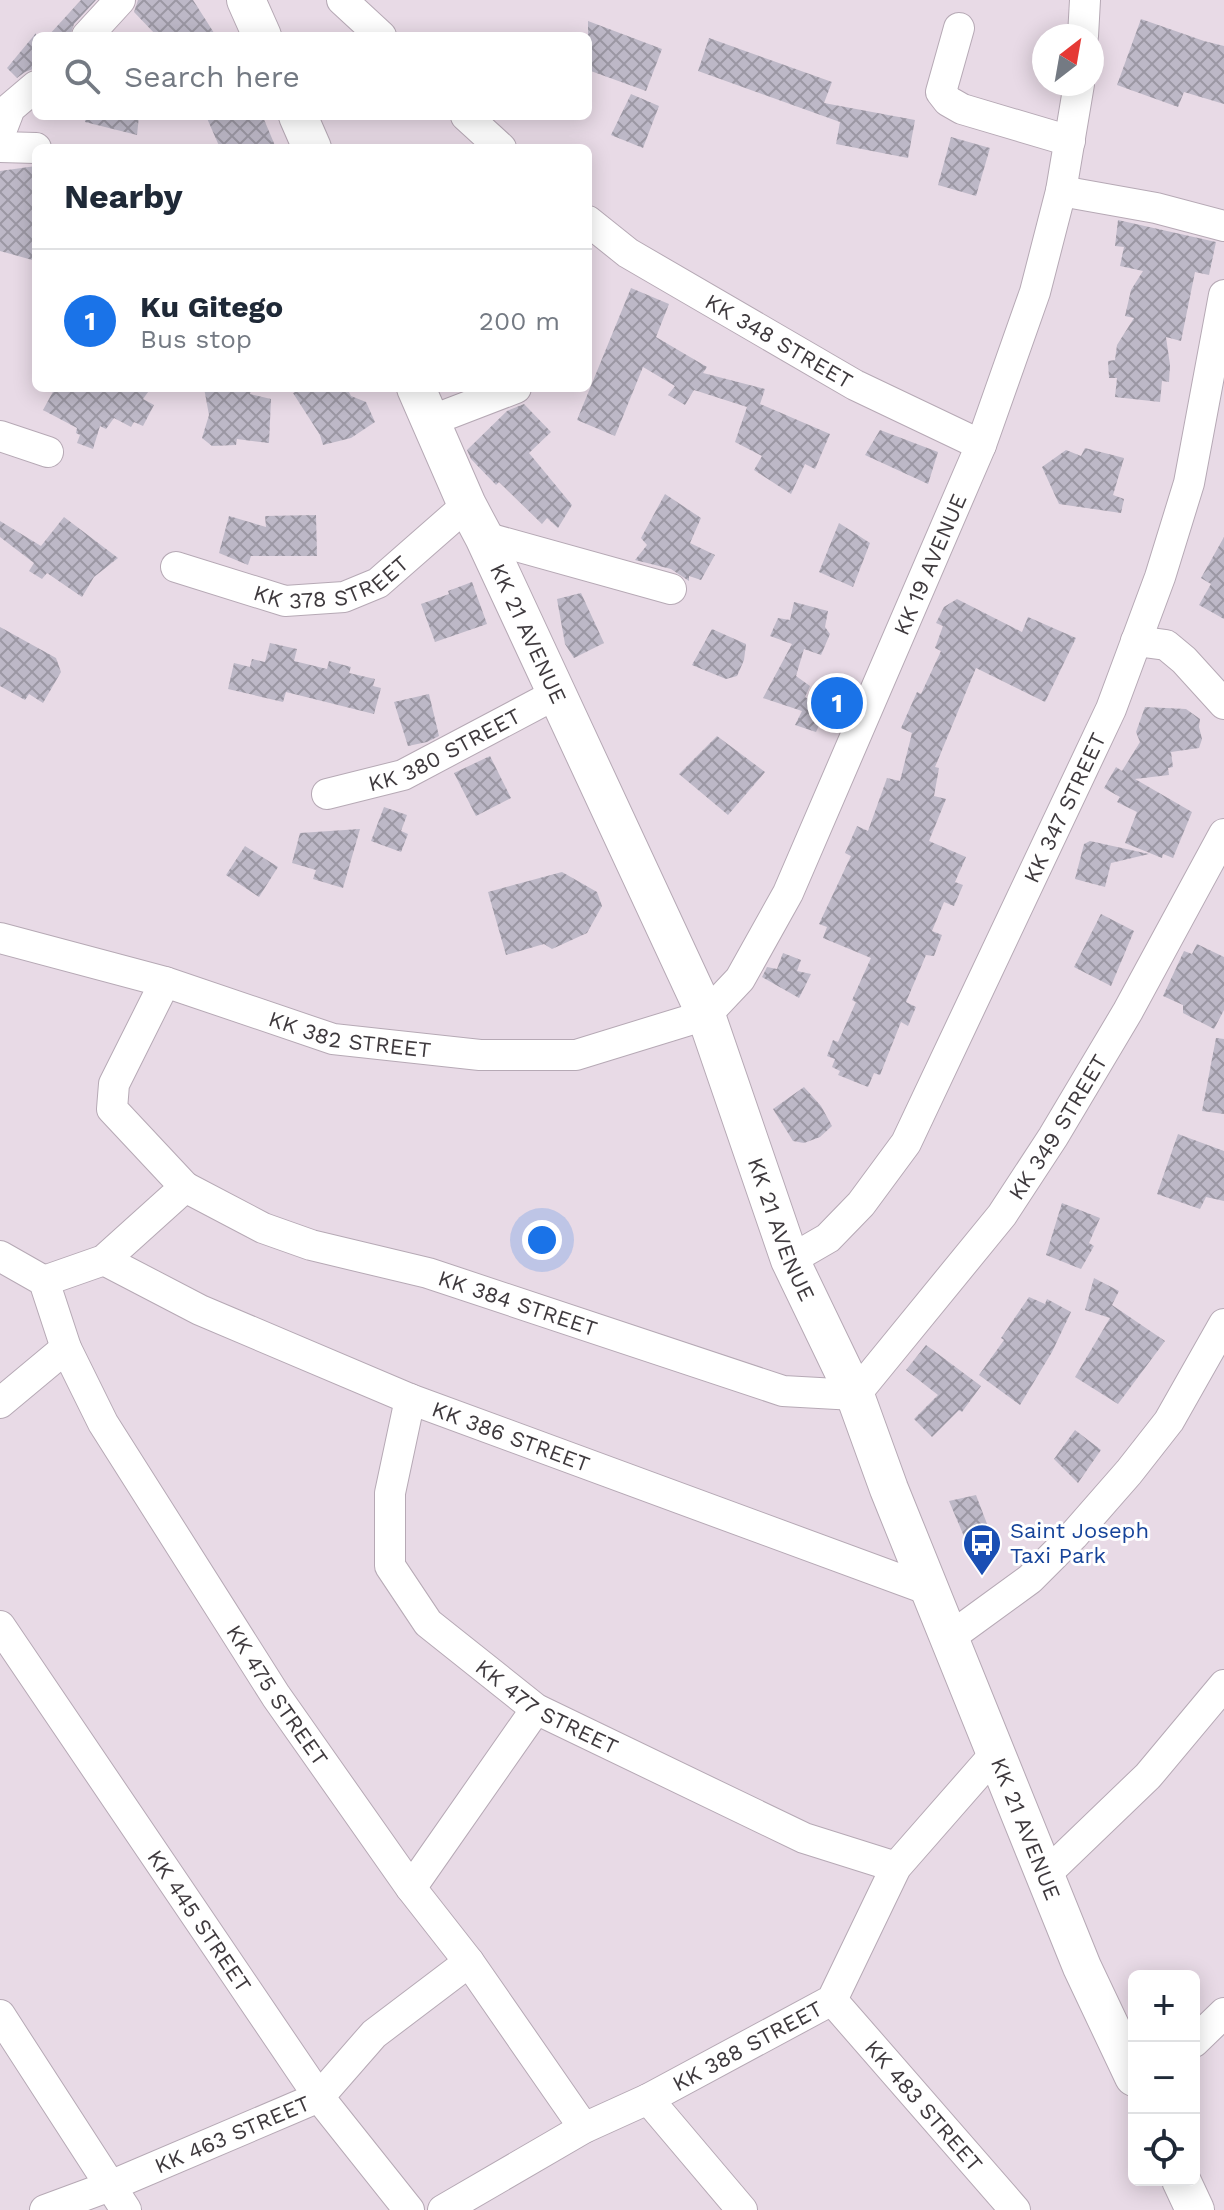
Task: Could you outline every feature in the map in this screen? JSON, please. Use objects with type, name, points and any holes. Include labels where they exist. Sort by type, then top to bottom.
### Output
[{"type":"main road","points":[[246,0],[260,32]]},
{"type":"main road","points":[[300,120],[310,144]]},
{"type":"main road","name":"KK 21 AVENUE","points":[[423,404],[706,1015],[790,1260],[855,1395],[995,1754],[1082,1967],[1128,2064]]},
{"type":"street","points":[[91,32],[120,0]]},
{"type":"street","points":[[342,0],[377,32]]},
{"type":"street","points":[[1084,24],[1085,0]]},
{"type":"street","points":[[959,28],[941,92],[948,101],[962,109],[1070,141]]},
{"type":"street","points":[[0,134],[10,108],[32,89]]},
{"type":"street","name":"KK 19 AVENUE","points":[[706,1015],[740,979],[788,893],[981,445],[1035,292],[1061,191],[1077,96]]},
{"type":"street","points":[[470,120],[497,144]]},
{"type":"street","points":[[0,147],[32,148]]},
{"type":"street","points":[[1061,191],[1156,208],[1224,226]]},
{"type":"street","name":"KK 348 STREET","points":[[592,224],[628,253],[855,385],[981,445]]},
{"type":"street","name":"KK 347 STREET","points":[[790,1260],[828,1238],[861,1204],[906,1143],[1111,709],[1160,577],[1189,483],[1224,295]]},
{"type":"street","points":[[423,404],[493,392]]},
{"type":"street","points":[[0,436],[48,452]]},
{"type":"street","points":[[476,521],[671,589]]},
{"type":"street","name":"KK 378 STREET","points":[[176,567],[285,601],[344,597],[378,583],[476,521]]},
{"type":"street","points":[[1136,641],[1166,645],[1224,704]]},
{"type":"street","name":"KK 380 STREET","points":[[327,794],[403,775],[556,694]]},
{"type":"street","name":"KK 349 STREET","points":[[855,1395],[1002,1215],[1053,1137],[1128,1011],[1224,834]]},
{"type":"street","name":"KK 382 STREET","points":[[0,938],[165,982],[333,1039],[480,1055],[576,1055],[706,1015]]},
{"type":"street","name":"KK 384 STREET","points":[[165,982],[114,1084],[112,1109],[185,1187],[263,1228],[311,1245],[428,1273],[783,1391],[855,1395]]},
{"type":"street","points":[[0,1256],[44,1281],[104,1260],[185,1187]]},
{"type":"street","name":"KK 386 STREET","points":[[104,1260],[200,1310],[410,1399],[929,1590]]},
{"type":"street","name":"KK 475 STREET","points":[[44,1281],[66,1348],[103,1423],[268,1683],[584,2128]]},
{"type":"street","points":[[949,1638],[1030,1579],[1073,1536],[1169,1421],[1224,1324]]},
{"type":"street","points":[[0,1403],[66,1348]]},
{"type":"street","name":"KK 477 STREET","points":[[410,1399],[390,1493],[390,1566],[428,1623],[536,1709],[804,1838],[896,1867]]},
{"type":"street","name":"KK 445 STREET","points":[[0,1626],[319,2097],[409,2210]]},
{"type":"street","points":[[1045,1875],[1148,1776],[1224,1685]]},
{"type":"street","points":[[411,1888],[536,1709]]},
{"type":"street","name":"KK 388 STREET","points":[[443,2210],[584,2128],[648,2099],[832,2000],[896,1867],[995,1754]]},
{"type":"street","name":"KK 463 STREET","points":[[45,2210],[118,2198],[319,2097],[374,2034],[469,1962]]},
{"type":"street","name":"KK 483 STREET","points":[[832,2000],[1015,2210]]},
{"type":"street","points":[[1200,2036],[1224,2013]]},
{"type":"street","points":[[0,2015],[118,2198]]},
{"type":"street","points":[[648,2099],[742,2210]]},
{"type":"building","points":[[81,0],[96,0],[74,24],[71,32],[52,32]]},
{"type":"building","points":[[138,0],[193,0],[213,32],[153,32],[134,12]]},
{"type":"building","points":[[1141,19],[1224,46],[1224,104],[1184,92],[1178,107],[1117,85]]},
{"type":"building","points":[[588,21],[662,49],[646,91],[592,71],[592,32],[588,32]]},
{"type":"building","points":[[32,38],[32,69],[17,78],[7,68]]},
{"type":"building","points":[[709,38],[832,82],[824,103],[915,120],[908,158],[836,144],[840,122],[698,71]]},
{"type":"building","points":[[631,94],[659,106],[643,148],[611,135]]},
{"type":"building","points":[[85,120],[139,120],[137,135]]},
{"type":"building","points":[[208,120],[264,120],[274,144],[218,144]]},
{"type":"building","points":[[951,137],[990,148],[976,196],[938,185]]},
{"type":"building","points":[[32,167],[32,260],[0,251],[0,171]]},
{"type":"building","points":[[1118,220],[1216,242],[1209,275],[1195,272],[1181,341],[1166,337],[1169,382],[1162,381],[1160,402],[1115,397],[1117,378],[1109,378],[1108,361],[1115,360],[1117,345],[1134,318],[1125,316],[1131,290],[1143,271],[1120,266],[1124,247],[1115,246]]},
{"type":"building","points":[[631,288],[669,304],[656,337],[707,367],[703,373],[765,389],[760,404],[830,434],[815,469],[805,464],[791,494],[754,470],[762,456],[735,442],[747,407],[694,390],[685,405],[668,395],[675,386],[643,367],[615,436],[577,420],[588,392],[592,392],[592,383]]},
{"type":"building","points":[[53,392],[148,392],[143,399],[154,405],[143,426],[134,422],[131,427],[114,418],[106,429],[100,426],[93,449],[77,443],[80,435],[76,433],[77,428],[43,410]]},
{"type":"building","points":[[205,392],[251,392],[271,399],[269,443],[237,439],[236,445],[212,446],[202,438],[209,415]]},
{"type":"building","points":[[349,392],[351,396],[366,402],[375,422],[351,438],[323,445],[293,393]]},
{"type":"building","points":[[524,404],[551,432],[529,453],[572,505],[558,528],[547,518],[542,524],[499,482],[496,485],[471,459],[467,450],[507,411]]},
{"type":"building","points":[[880,430],[938,452],[928,484],[865,455]]},
{"type":"building","points":[[1085,448],[1124,458],[1113,495],[1124,499],[1121,513],[1059,504],[1042,467],[1066,450],[1081,456]]},
{"type":"building","points":[[665,494],[701,518],[690,543],[715,555],[701,580],[689,576],[689,581],[671,569],[635,560],[647,545],[641,538]]},
{"type":"building","points":[[316,515],[317,556],[251,556],[248,565],[219,553],[229,516],[266,527],[265,516]]},
{"type":"building","points":[[64,517],[118,558],[94,577],[82,597],[47,573],[42,579],[29,571],[34,563],[0,537],[0,521],[41,546]]},
{"type":"building","points":[[839,523],[870,543],[853,587],[819,572]]},
{"type":"building","points":[[1224,537],[1224,619],[1199,605],[1211,584],[1201,578]]},
{"type":"building","points":[[472,582],[487,624],[435,642],[421,604]]},
{"type":"building","points":[[581,593],[604,643],[574,658],[565,644],[557,599]]},
{"type":"building","points":[[957,599],[1022,632],[1028,617],[1076,638],[1045,702],[976,668],[935,767],[939,768],[934,796],[946,799],[929,841],[966,857],[955,882],[963,885],[954,906],[944,902],[932,931],[942,935],[934,956],[926,955],[906,1002],[916,1007],[908,1026],[901,1022],[880,1075],[874,1073],[868,1087],[838,1075],[840,1071],[832,1067],[835,1059],[827,1056],[833,1040],[838,1042],[856,1002],[852,1000],[871,958],[823,938],[827,927],[819,924],[851,856],[845,853],[857,826],[868,831],[887,778],[900,781],[912,733],[901,728],[941,651],[935,648],[943,626],[936,623],[944,607]]},
{"type":"building","points":[[794,602],[828,611],[825,627],[830,634],[821,655],[804,649],[796,676],[810,686],[805,697],[835,718],[823,717],[816,732],[795,725],[802,711],[763,698],[792,644],[770,636],[778,618],[790,620]]},
{"type":"building","points":[[0,627],[56,658],[61,672],[43,703],[29,694],[25,700],[0,686]]},
{"type":"building","points":[[712,629],[746,644],[744,660],[737,676],[726,679],[692,665]]},
{"type":"building","points":[[270,643],[297,649],[294,661],[327,669],[329,661],[351,667],[349,673],[375,679],[373,686],[381,688],[374,714],[286,692],[283,702],[228,689],[234,663],[250,667],[252,659],[265,662]]},
{"type":"building","points":[[429,694],[439,736],[408,746],[394,702]]},
{"type":"building","points":[[1145,707],[1186,709],[1200,719],[1202,739],[1199,748],[1171,752],[1173,767],[1168,768],[1169,775],[1135,779],[1192,812],[1173,858],[1163,854],[1162,858],[1125,843],[1137,812],[1117,802],[1120,797],[1104,788],[1116,767],[1122,771],[1140,742],[1136,732]]},
{"type":"building","points":[[717,736],[765,772],[728,815],[679,774]]},
{"type":"building","points":[[490,756],[511,798],[476,816],[454,773]]},
{"type":"building","points":[[384,807],[407,815],[401,831],[408,834],[401,852],[371,841]]},
{"type":"building","points":[[360,829],[343,888],[313,879],[316,870],[292,863],[300,833]]},
{"type":"building","points":[[1090,841],[1149,854],[1111,863],[1105,887],[1075,879],[1084,844]]},
{"type":"building","points":[[245,846],[278,867],[259,897],[226,875]]},
{"type":"building","points":[[562,872],[597,892],[602,906],[587,933],[552,949],[544,944],[506,955],[488,892]]},
{"type":"building","points":[[1101,914],[1134,931],[1111,986],[1074,967]]},
{"type":"building","points":[[1197,944],[1224,957],[1224,1010],[1214,1029],[1183,1013],[1183,1005],[1163,996],[1184,951],[1192,954]]},
{"type":"building","points":[[783,953],[801,960],[797,971],[811,974],[799,998],[762,977],[767,967],[777,969]]},
{"type":"building","points":[[1216,1038],[1224,1039],[1224,1114],[1202,1111]]},
{"type":"building","points":[[804,1087],[821,1106],[832,1126],[820,1137],[804,1143],[793,1141],[773,1109]]},
{"type":"building","points":[[1178,1134],[1224,1151],[1224,1201],[1206,1197],[1200,1209],[1157,1194]]},
{"type":"building","points":[[1062,1203],[1100,1218],[1089,1243],[1094,1246],[1081,1269],[1046,1255]]},
{"type":"building","points":[[1094,1278],[1119,1291],[1112,1305],[1165,1341],[1118,1404],[1075,1377],[1110,1318],[1085,1310]]},
{"type":"building","points":[[1029,1297],[1045,1304],[1047,1299],[1071,1312],[1052,1352],[1020,1405],[979,1375]]},
{"type":"building","points":[[926,1345],[981,1386],[962,1412],[959,1410],[932,1437],[914,1419],[938,1395],[906,1370]]},
{"type":"building","points":[[1075,1430],[1101,1450],[1078,1483],[1054,1459]]},
{"type":"building","points":[[976,1495],[997,1550],[974,1560],[949,1501]]},
{"type":"place","name":"Ku Gitego","points":[[837,703]]},
{"type":"place","name":"Saint Joseph Taxi Park","points":[[982,1577]]}]
